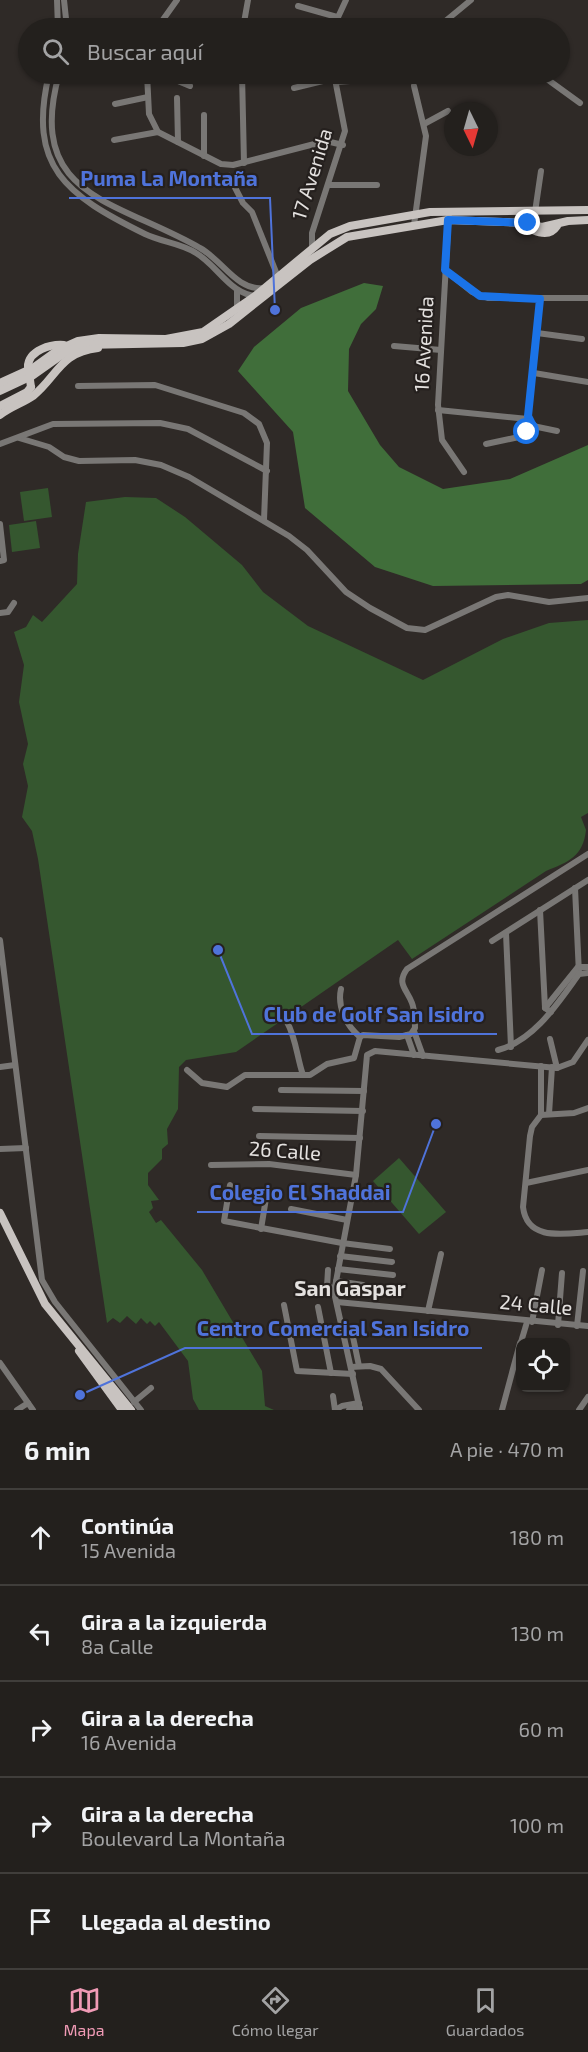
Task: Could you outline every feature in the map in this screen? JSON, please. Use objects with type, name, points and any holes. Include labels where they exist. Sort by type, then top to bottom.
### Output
[{"type":"main road","points":[[0,391],[32,376],[78,347],[93,344],[188,343],[215,330],[295,268],[312,248],[339,230],[416,214],[449,211],[588,210]]},
{"type":"main road","points":[[556,211],[560,223]]},
{"type":"main road","points":[[535,212],[530,218],[533,230],[541,234],[555,230],[560,223],[588,220]]},
{"type":"main road","points":[[227,321],[237,309],[278,277],[347,237],[448,220],[532,224]]},
{"type":"main road","points":[[312,248],[315,251],[327,248]]},
{"type":"main road","points":[[0,406],[27,392],[31,387],[28,366],[30,358],[56,345],[99,338],[183,338],[215,330]]},
{"type":"main road","points":[[0,415],[34,395],[57,368],[75,355],[94,348],[134,348],[143,344]]},
{"type":"main road","points":[[0,383],[33,368],[66,345]]},
{"type":"main road","points":[[0,1213],[37,1291],[71,1336],[132,1406]]},
{"type":"main road","points":[[71,1336],[91,1370],[122,1410]]},
{"type":"street","points":[[57,0],[58,18]]},
{"type":"street","points":[[64,0],[66,18]]},
{"type":"street","points":[[165,18],[177,0]]},
{"type":"street","points":[[245,18],[248,0]]},
{"type":"street","points":[[298,6],[337,17],[346,0]]},
{"type":"street","points":[[449,18],[471,0]]},
{"type":"street","points":[[47,84],[42,105],[43,136],[49,161],[68,187],[146,235],[194,251],[237,291],[255,296],[266,292],[295,268]]},
{"type":"street","points":[[56,84],[51,102],[53,146],[63,168],[74,180],[128,214],[208,252],[242,285],[251,289],[263,288]]},
{"type":"street","points":[[147,84],[150,117],[158,132],[221,164],[244,163],[326,141],[342,145]]},
{"type":"street","points":[[185,84],[190,86]]},
{"type":"street","points":[[242,84],[244,163]]},
{"type":"street","points":[[294,88],[310,84]]},
{"type":"street","name":"17 Avenida","points":[[312,248],[312,233],[342,145],[345,125],[336,84]]},
{"type":"street","points":[[554,84],[580,103]]},
{"type":"street","points":[[414,86],[424,124],[425,143],[414,225]]},
{"type":"street","points":[[115,104],[148,97]]},
{"type":"street","points":[[177,98],[178,142]]},
{"type":"street","points":[[424,124],[444,113]]},
{"type":"street","points":[[204,115],[204,156]]},
{"type":"street","points":[[114,140],[158,132]]},
{"type":"street","points":[[535,212],[541,171]]},
{"type":"street","points":[[229,176],[243,203],[252,212],[278,277]]},
{"type":"street","points":[[329,184],[377,185]]},
{"type":"street","name":"16 Avenida","points":[[449,211],[438,410],[442,440],[464,472]]},
{"type":"street","points":[[273,263],[279,267],[295,268]]},
{"type":"street","points":[[445,270],[480,296],[540,299],[588,298]]},
{"type":"street","points":[[237,291],[237,309]]},
{"type":"street","points":[[540,299],[528,419],[533,426],[557,431]]},
{"type":"street","points":[[537,333],[582,339]]},
{"type":"street","points":[[394,346],[441,350]]},
{"type":"street","points":[[534,372],[588,382]]},
{"type":"street","points":[[78,386],[155,385],[244,413],[259,424],[267,443],[264,520]]},
{"type":"street","points":[[438,410],[528,419]]},
{"type":"street","points":[[0,444],[53,424],[160,423],[188,429],[267,471]]},
{"type":"street","points":[[486,444],[522,436],[533,426]]},
{"type":"street","points":[[19,438],[50,447],[64,457],[79,461],[135,460],[161,465],[189,477],[264,520],[307,550],[346,592],[370,608],[414,630],[425,630],[496,597],[508,596],[556,602],[588,598]]},
{"type":"street","points":[[0,524],[4,560],[0,561]]},
{"type":"street","points":[[0,613],[8,612],[14,603]]},
{"type":"street","points":[[423,1056],[414,1031],[411,1001],[401,983],[402,976],[407,969],[588,854]]},
{"type":"street","points":[[492,941],[588,880]]},
{"type":"street","points":[[575,888],[579,971]]},
{"type":"street","points":[[540,910],[548,1010]]},
{"type":"street","points":[[506,933],[511,1047]]},
{"type":"street","points":[[0,940],[3,985],[42,1280],[55,1302],[132,1406],[141,1410]]},
{"type":"street","points":[[498,1050],[511,1047],[544,1019],[548,1010],[579,971],[588,967]]},
{"type":"street","points":[[579,971],[588,974]]},
{"type":"street","points":[[341,989],[339,999],[348,1025],[360,1037],[407,1035],[414,1031]]},
{"type":"street","points":[[287,1022],[294,1038],[294,1048],[303,1075]]},
{"type":"street","points":[[407,1035],[414,1055]]},
{"type":"street","points":[[187,1070],[202,1083],[226,1087],[245,1075],[303,1075],[315,1072],[327,1064],[354,1058],[360,1037]]},
{"type":"street","points":[[549,1114],[554,1068],[550,1039]]},
{"type":"street","points":[[360,1407],[335,1284],[356,1175],[367,1057],[375,1051],[554,1068],[573,1062],[588,1040]]},
{"type":"street","points":[[0,1067],[15,1065]]},
{"type":"street","points":[[541,1066],[541,1115],[532,1127],[525,1218],[540,1232],[556,1234],[588,1232]]},
{"type":"street","points":[[281,1090],[364,1091]]},
{"type":"street","points":[[541,1115],[574,1113],[588,1108]]},
{"type":"street","points":[[255,1109],[363,1112]]},
{"type":"street","points":[[259,1136],[360,1138]]},
{"type":"street","points":[[0,1149],[26,1148]]},
{"type":"street","name":"26 Calle","points":[[211,1165],[269,1164],[356,1175]]},
{"type":"street","points":[[526,1183],[588,1170]]},
{"type":"street","points":[[230,1185],[224,1221],[342,1243],[390,1249]]},
{"type":"street","points":[[261,1229],[268,1186]]},
{"type":"street","points":[[291,1209],[347,1220]]},
{"type":"street","points":[[428,1311],[441,1254]]},
{"type":"street","points":[[340,1256],[392,1262]]},
{"type":"street","points":[[338,1269],[393,1275]]},
{"type":"street","points":[[328,1270],[327,1287],[335,1284],[363,1285]]},
{"type":"street","points":[[523,1338],[542,1270]]},
{"type":"street","points":[[577,1326],[583,1270]]},
{"type":"street","points":[[558,1325],[562,1273]]},
{"type":"street","name":"24 Calle","points":[[337,1302],[558,1325],[588,1326]]},
{"type":"street","points":[[284,1305],[297,1371],[353,1374]]},
{"type":"street","points":[[318,1308],[331,1373]]},
{"type":"street","points":[[353,1337],[359,1366]]},
{"type":"street","points":[[502,1410],[516,1361]]},
{"type":"street","points":[[0,1363],[33,1410]]},
{"type":"street","points":[[351,1367],[381,1369],[419,1410]]},
{"type":"street","points":[[132,1406],[151,1388]]},
{"type":"street","points":[[333,1396],[335,1410],[342,1406],[360,1407]]},
{"type":"street","points":[[579,1410],[588,1397]]},
{"type":"street","points":[[17,1410],[28,1403]]},
{"type":"street","points":[[349,1410],[360,1407]]},
{"type":"green space","points":[[364,283],[383,286],[376,309],[361,324],[349,349],[348,391],[380,445],[399,467],[443,489],[510,479],[588,445],[588,580],[581,584],[433,586],[375,567],[305,508],[293,432],[238,371],[254,347],[301,308]]},
{"type":"green space","points":[[48,488],[52,517],[24,521],[20,492]]},
{"type":"green space","points":[[125,497],[156,498],[185,517],[242,565],[263,592],[308,626],[423,680],[503,639],[549,623],[588,620],[588,813],[581,817],[586,830],[582,847],[578,852],[568,861],[546,871],[412,959],[398,940],[236,1052],[186,1060],[179,1067],[178,1109],[167,1129],[168,1144],[162,1149],[162,1159],[148,1173],[148,1185],[159,1200],[151,1201],[153,1208],[149,1212],[156,1223],[161,1220],[202,1270],[262,1371],[265,1406],[274,1410],[199,1410],[193,1399],[188,1361],[159,1322],[155,1326],[150,1321],[147,1324],[141,1318],[136,1324],[127,1316],[120,1323],[113,1318],[107,1323],[38,859],[32,831],[22,817],[28,786],[23,764],[28,744],[19,702],[24,665],[14,632],[26,627],[33,615],[42,622],[77,584],[78,554],[86,502]]},
{"type":"green space","points":[[36,521],[40,548],[12,552],[9,525]]},
{"type":"green space","points":[[399,1158],[446,1212],[419,1234],[373,1181]]},
{"type":"place","name":"Puma La Montaña","points":[[275,310]]},
{"type":"place","name":"Club de Golf San Isidro","points":[[218,950]]},
{"type":"place","name":"Colegio El Shaddai","points":[[436,1124]]},
{"type":"place","name":"Centro Comercial San Isidro","points":[[80,1395]]},
{"type":"district","name":"San Gaspar","points":[[350,1289]]},
{"type":"route","points":[[527,432],[533,426],[528,416],[540,299],[480,296],[445,270],[448,220],[528,223]]}]
